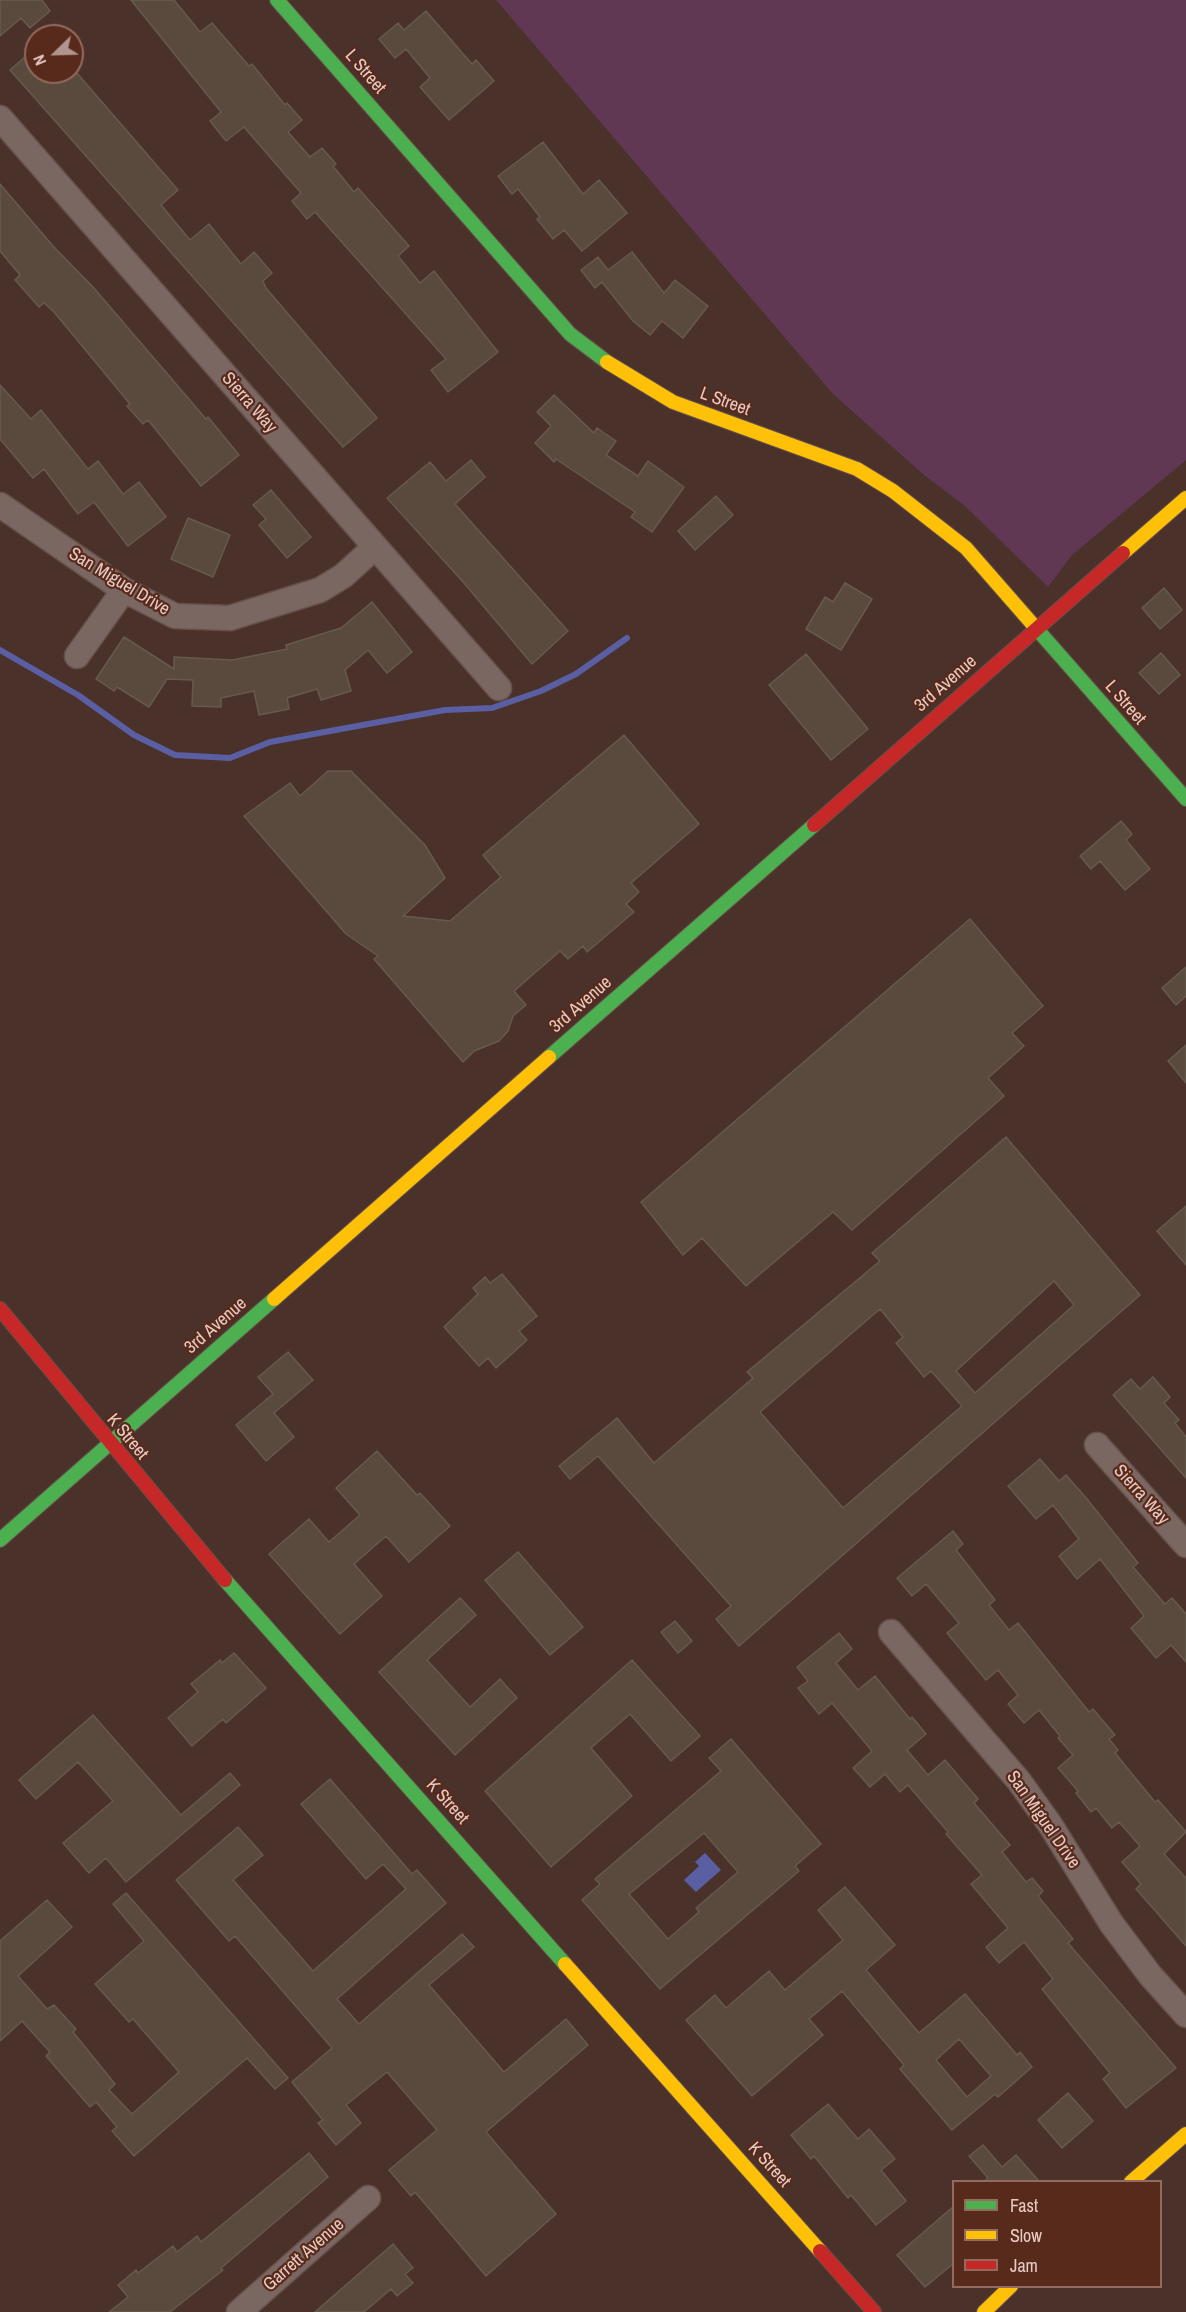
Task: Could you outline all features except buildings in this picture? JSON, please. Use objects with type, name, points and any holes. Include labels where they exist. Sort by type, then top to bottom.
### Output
[{"type":"main road","name":"L Street","points":[[277,0],[570,334],[623,374],[673,402],[857,468],[893,491],[966,548],[1186,799]]},
{"type":"main road","name":"3rd Avenue","points":[[0,1540],[1186,498]]},
{"type":"main road","name":"K Street","points":[[0,1309],[204,1556],[874,2312]]},
{"type":"main road","points":[[1132,2180],[1186,2134]]},
{"type":"main road","points":[[984,2312],[1009,2288]]},
{"type":"street","name":"Sierra Way","points":[[0,117],[499,688]]},
{"type":"street","name":"San Miguel Drive","points":[[0,506],[124,590],[175,616],[230,618],[320,590],[343,576],[375,547]]},
{"type":"street","points":[[77,656],[124,590]]},
{"type":"street","name":"Sierra Way","points":[[1097,1445],[1186,1545]]},
{"type":"street","name":"San Miguel Drive","points":[[891,1632],[1018,1781],[1051,1826],[1111,1923],[1150,1975],[1186,2015]]},
{"type":"street","name":"Garrett Avenue","points":[[239,2312],[368,2198]]},
{"type":"shaded area","points":[[496,0],[1186,0],[1186,460],[1072,555],[1048,587],[965,506],[924,475],[833,394]]},
{"type":"water","points":[[705,1853],[721,1870],[696,1892],[684,1880],[699,1866],[695,1862]]},
{"type":"waterway","points":[[0,650],[78,695],[134,735],[175,755],[230,758],[270,742],[445,710],[492,708],[541,691],[576,674],[627,638]]},
{"type":"traffic: fast","points":[[277,0],[570,334],[607,362]]},
{"type":"traffic: fast","points":[[1035,627],[1186,799]]},
{"type":"traffic: fast","points":[[549,1057],[814,825]]},
{"type":"traffic: fast","points":[[0,1540],[274,1299]]},
{"type":"traffic: fast","points":[[225,1580],[565,1964]]},
{"type":"traffic: slow","points":[[607,362],[673,402],[857,469],[893,491],[966,548],[1035,627]]},
{"type":"traffic: slow","points":[[1123,553],[1186,498]]},
{"type":"traffic: slow","points":[[274,1299],[549,1057]]},
{"type":"traffic: slow","points":[[565,1964],[820,2251]]},
{"type":"traffic: slow","points":[[1133,2180],[1186,2134]]},
{"type":"traffic: slow","points":[[984,2312],[1009,2288]]},
{"type":"traffic: jam","points":[[814,825],[1123,553]]},
{"type":"traffic: jam","points":[[0,1309],[225,1580]]},
{"type":"traffic: jam","points":[[820,2251],[874,2312]]}]
